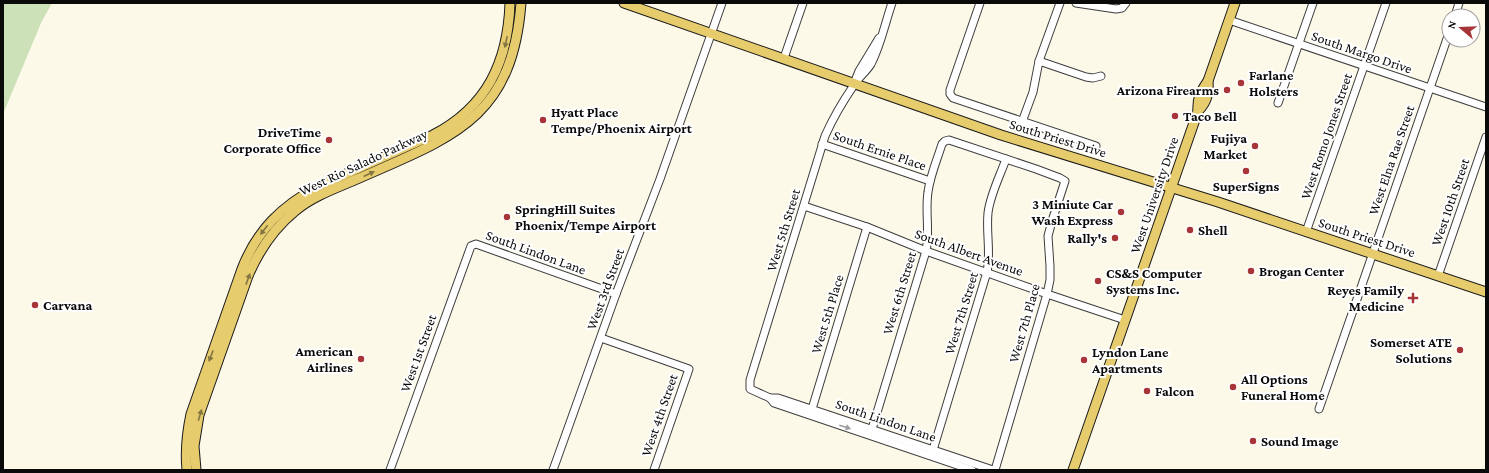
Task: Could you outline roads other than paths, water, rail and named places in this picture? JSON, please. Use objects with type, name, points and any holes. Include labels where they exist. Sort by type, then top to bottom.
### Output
[{"type":"main road","name":"West Rio Salado Parkway","points":[[196,470],[194,446],[199,415],[248,276],[265,243],[294,206],[319,186],[432,135],[450,125],[471,107],[487,88],[503,53],[507,36],[510,3]]},
{"type":"main road","name":"West Rio Salado Parkway","points":[[187,470],[186,434],[191,414],[242,269],[263,230],[283,209],[313,199],[432,145],[459,129],[476,116],[502,80],[511,60],[517,39],[521,3]]},
{"type":"main road","name":"South Priest Drive","points":[[624,3],[1001,135],[1171,187],[1486,292]]},
{"type":"main road","name":"West University Drive","points":[[1073,470],[1198,111],[1197,101],[1201,90],[1208,81],[1235,3]]},
{"type":"main road","points":[[459,129],[462,122],[484,99],[487,88]]},
{"type":"main road","points":[[329,191],[334,185],[351,177],[355,170]]},
{"type":"street","name":"West 3rd Street","points":[[553,470],[616,294],[660,179],[722,3]]},
{"type":"street","points":[[784,58],[803,3]]},
{"type":"street","name":"West 5th Street","points":[[750,389],[750,380],[822,144],[832,120],[855,83],[859,70],[883,31],[892,3]]},
{"type":"street","name":"South Priest Drive","points":[[980,3],[950,90],[950,94],[953,98],[1096,146]]},
{"type":"street","points":[[1022,122],[1033,92],[1039,61],[1060,3]]},
{"type":"street","points":[[1076,3],[1116,9],[1124,6]]},
{"type":"street","points":[[1278,103],[1313,3]]},
{"type":"street","name":"West Romo Jones Street","points":[[1306,232],[1386,3]]},
{"type":"street","name":"South Margo Drive","points":[[1230,20],[1486,108]]},
{"type":"street","name":"West Elna Rae Street","points":[[1319,409],[1444,48]]},
{"type":"street","points":[[1039,61],[1086,77],[1093,78],[1101,76]]},
{"type":"street","name":"West 10th Street","points":[[1438,276],[1486,137]]},
{"type":"street","name":"West 6th Street","points":[[872,429],[926,251],[928,238],[927,207],[930,181],[942,144],[949,140],[1006,159]]},
{"type":"street","name":"South Ernie Place","points":[[822,144],[930,181]]},
{"type":"street","name":"West 7th Place","points":[[994,470],[1047,294],[1050,280],[1048,236],[1065,181],[1006,159]]},
{"type":"street","name":"West 7th Street","points":[[933,450],[987,272],[989,261],[989,211],[1006,159]]},
{"type":"street","name":"South Albert Avenue","points":[[804,206],[867,227],[926,251],[1047,294],[1125,320]]},
{"type":"street","name":"West 5th Place","points":[[812,409],[867,227]]},
{"type":"street","name":"South Lindon Lane","points":[[471,246],[476,244],[616,294]]},
{"type":"street","name":"West 1st Street","points":[[390,470],[471,246]]},
{"type":"street","name":"West 4th Street","points":[[601,338],[689,370],[654,470]]},
{"type":"street","name":"South Lindon Lane","points":[[750,389],[770,398],[774,403],[972,470]]},
{"type":"street","name":"South Lindon Lane","points":[[770,398],[776,397],[994,470]]},
{"type":"street","points":[[812,409],[828,421]]},
{"type":"street","points":[[872,429],[887,441]]},
{"type":"street","points":[[933,450],[947,462]]},
{"type":"street","points":[[963,467],[969,465],[984,470]]},
{"type":"place","name":"Farlane Holsters","points":[[1241,83]]},
{"type":"place","name":"Arizona Firearms","points":[[1227,90]]},
{"type":"place","name":"Taco Bell","points":[[1175,116]]},
{"type":"place","name":"Hyatt Place Tempe/Phoenix Airport","points":[[543,120]]},
{"type":"place","name":"DriveTime Corporate Office","points":[[329,140]]},
{"type":"place","name":"Fujiya Market","points":[[1255,146]]},
{"type":"place","name":"SuperSigns","points":[[1246,171]]},
{"type":"place","name":"3 Miniute Car Wash Express","points":[[1121,212]]},
{"type":"place","name":"SpringHill Suites Phoenix/Tempe Airport","points":[[507,217]]},
{"type":"place","name":"Shell","points":[[1190,230]]},
{"type":"place","name":"Rally's","points":[[1115,238]]},
{"type":"place","name":"Brogan Center","points":[[1251,271]]},
{"type":"place","name":"CS&S Computer Systems Inc.","points":[[1098,281]]},
{"type":"place","name":"Reyes Family Medicine","points":[[1413,298]]},
{"type":"place","name":"Carvana","points":[[35,305]]},
{"type":"place","name":"Somerset ATE Solutions","points":[[1460,350]]},
{"type":"place","name":"American Airlines","points":[[361,359]]},
{"type":"place","name":"Lyndon Lane Apartments","points":[[1084,360]]},
{"type":"place","name":"All Options Funeral Home","points":[[1233,387]]},
{"type":"place","name":"Falcon","points":[[1147,391]]},
{"type":"place","name":"Sound Image","points":[[1253,441]]}]
